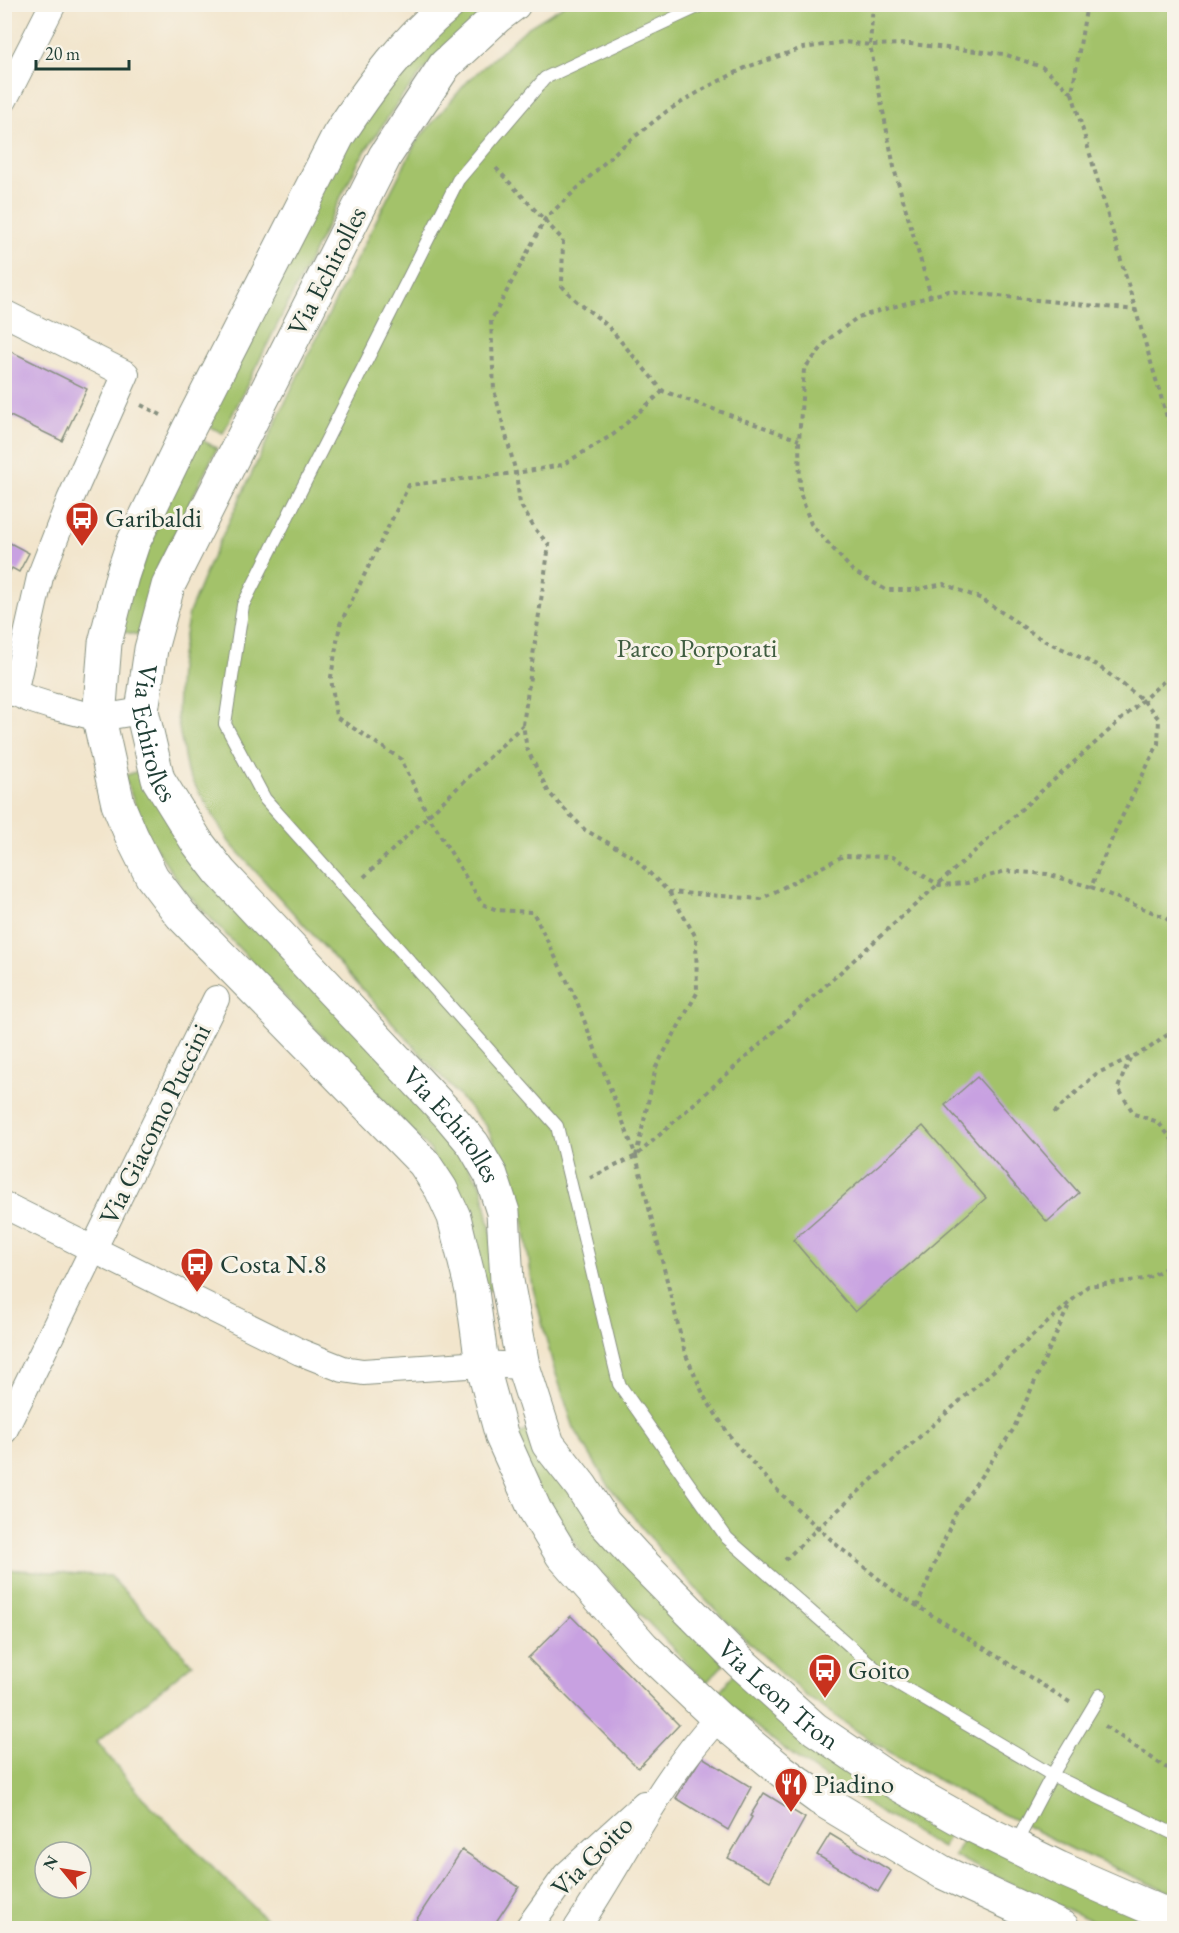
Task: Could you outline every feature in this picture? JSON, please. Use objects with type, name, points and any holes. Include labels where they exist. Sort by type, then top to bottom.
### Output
[{"type":"street","points":[[4,100],[53,4]]},
{"type":"street","name":"Via Echirolles","points":[[449,4],[397,53],[367,92],[338,136],[188,430],[133,543],[122,576],[105,643],[99,718],[118,804],[152,877],[181,915],[424,1162],[441,1189],[454,1217],[469,1281],[482,1364]]},
{"type":"street","name":"Via Echirolles","points":[[514,4],[445,65],[385,156],[168,586],[151,649],[141,711],[158,779],[197,842],[220,872],[447,1113],[473,1144],[491,1175],[503,1212],[507,1281],[523,1366]]},
{"type":"street","points":[[4,313],[126,374],[70,500],[40,577],[9,691],[51,706],[99,718],[141,711]]},
{"type":"street","name":"Via Giacomo Puccini","points":[[4,1431],[216,999]]},
{"type":"street","points":[[4,1205],[300,1352],[343,1369],[363,1372],[482,1364],[523,1366]]},
{"type":"street","name":"Via Leon Tron","points":[[482,1364],[502,1437],[535,1510],[562,1555],[643,1647],[718,1718],[782,1771],[819,1798],[942,1872],[1063,1929]]},
{"type":"street","name":"Via Leon Tron","points":[[523,1366],[548,1444],[581,1486],[604,1522],[634,1556],[739,1661],[824,1736],[889,1779],[969,1824],[1174,1918]]},
{"type":"street","name":"Via Goito","points":[[577,1929],[606,1885],[662,1788],[699,1738],[718,1718]]},
{"type":"street","name":"Via Goito","points":[[528,1929],[566,1875],[662,1788]]},
{"type":"lane","points":[[704,4],[544,78],[458,180],[243,604],[225,724],[265,799],[557,1126],[619,1384],[727,1538],[883,1675],[1052,1775],[1174,1834]]},
{"type":"lane","points":[[1014,1846],[1052,1775],[1100,1695]]},
{"type":"path","points":[[873,4],[870,45],[895,172],[931,296]]},
{"type":"path","points":[[1087,4],[1072,93],[1174,441]]},
{"type":"path","points":[[636,1156],[656,1067],[697,993],[696,937],[669,892],[632,856],[585,830],[549,793],[527,749],[523,725],[549,545],[535,529],[520,504],[516,473],[494,390],[491,321],[545,219],[618,150],[667,111],[747,67],[803,48],[844,42],[870,45],[910,44],[1004,54],[1042,67],[1072,93]]},
{"type":"path","points":[[481,152],[563,240],[562,286],[575,300],[607,325],[663,391],[799,440]]},
{"type":"path","points":[[1091,887],[1117,827],[1158,744],[1159,719],[1143,700],[1097,665],[1041,639],[981,599],[944,584],[914,590],[886,590],[853,571],[811,524],[800,493],[799,440],[804,369],[829,339],[858,317],[949,291],[1136,310]]},
{"type":"path","points":[[663,391],[614,434],[562,465],[516,473],[409,485],[340,624],[331,677],[336,717],[400,759],[428,815],[482,904],[497,910],[533,912],[576,999],[636,1156],[685,1353],[705,1398],[734,1442],[780,1493],[895,1592],[1089,1714],[1165,1767],[1174,1770]]},
{"type":"path","points":[[570,1186],[636,1156],[1174,672]]},
{"type":"path","points":[[348,892],[523,725]]},
{"type":"path","points":[[669,892],[761,899],[843,856],[893,857],[939,885],[967,883],[1005,871],[1047,874],[1091,887],[1164,917],[1174,924]]},
{"type":"path","points":[[1054,1113],[1096,1074],[1148,1049],[1174,1030]]},
{"type":"path","points":[[1131,1057],[1118,1088],[1134,1114],[1158,1122],[1174,1143]]},
{"type":"path","points":[[770,1576],[818,1528],[1088,1286],[1145,1279],[1174,1264]]},
{"type":"path","points":[[917,1607],[955,1514],[1013,1430],[1071,1301]]},
{"type":"green space","name":"Parco Porporati","points":[[566,4],[1174,5],[1174,1894],[1074,1850],[955,1790],[876,1744],[806,1696],[725,1620],[661,1551],[609,1486],[574,1428],[553,1365],[533,1288],[521,1204],[487,1127],[229,842],[187,772],[177,717],[179,667],[189,613],[210,562],[301,369],[416,142],[467,82],[527,28]]},
{"type":"green space","points":[[454,5],[482,5],[486,10],[433,59],[400,99],[360,159],[223,433],[201,423],[332,160]]},
{"type":"green space","points":[[194,436],[217,448],[158,567],[139,635],[116,630]]},
{"type":"green space","points":[[147,768],[452,1139],[482,1187],[502,1288],[478,1292],[431,1151],[183,889],[152,842],[124,776]]},
{"type":"green space","points":[[535,1428],[724,1664],[706,1683],[581,1552],[537,1488],[513,1436]]},
{"type":"green space","points":[[5,1569],[110,1576],[192,1664],[97,1742],[142,1797],[269,1922],[263,1928],[5,1928]]},
{"type":"green space","points":[[735,1673],[953,1828],[942,1848],[825,1777],[743,1716],[718,1693]]},
{"type":"green space","points":[[966,1834],[1167,1928],[1109,1928],[1038,1897],[954,1856]]},
{"type":"building","points":[[4,348],[87,389],[62,441],[4,413]]},
{"type":"building","points":[[10,543],[29,553],[19,572],[12,568],[4,582],[4,553]]},
{"type":"building","points":[[977,1077],[1079,1193],[1047,1222],[945,1105]]},
{"type":"building","points":[[923,1126],[986,1198],[855,1312],[793,1240]]},
{"type":"building","points":[[571,1616],[679,1725],[638,1768],[528,1658]]},
{"type":"building","points":[[702,1757],[751,1787],[728,1830],[676,1798]]},
{"type":"building","points":[[764,1793],[805,1818],[770,1881],[728,1858]]},
{"type":"building","points":[[830,1834],[891,1871],[878,1892],[817,1855]]},
{"type":"building","points":[[462,1850],[519,1887],[492,1928],[411,1928]]},
{"type":"place","name":"Garibaldi","points":[[82,547]]},
{"type":"place","name":"Costa N.8","points":[[197,1293]]},
{"type":"place","name":"Goito","points":[[825,1699]]},
{"type":"place","name":"Piadino","points":[[791,1813]]}]
